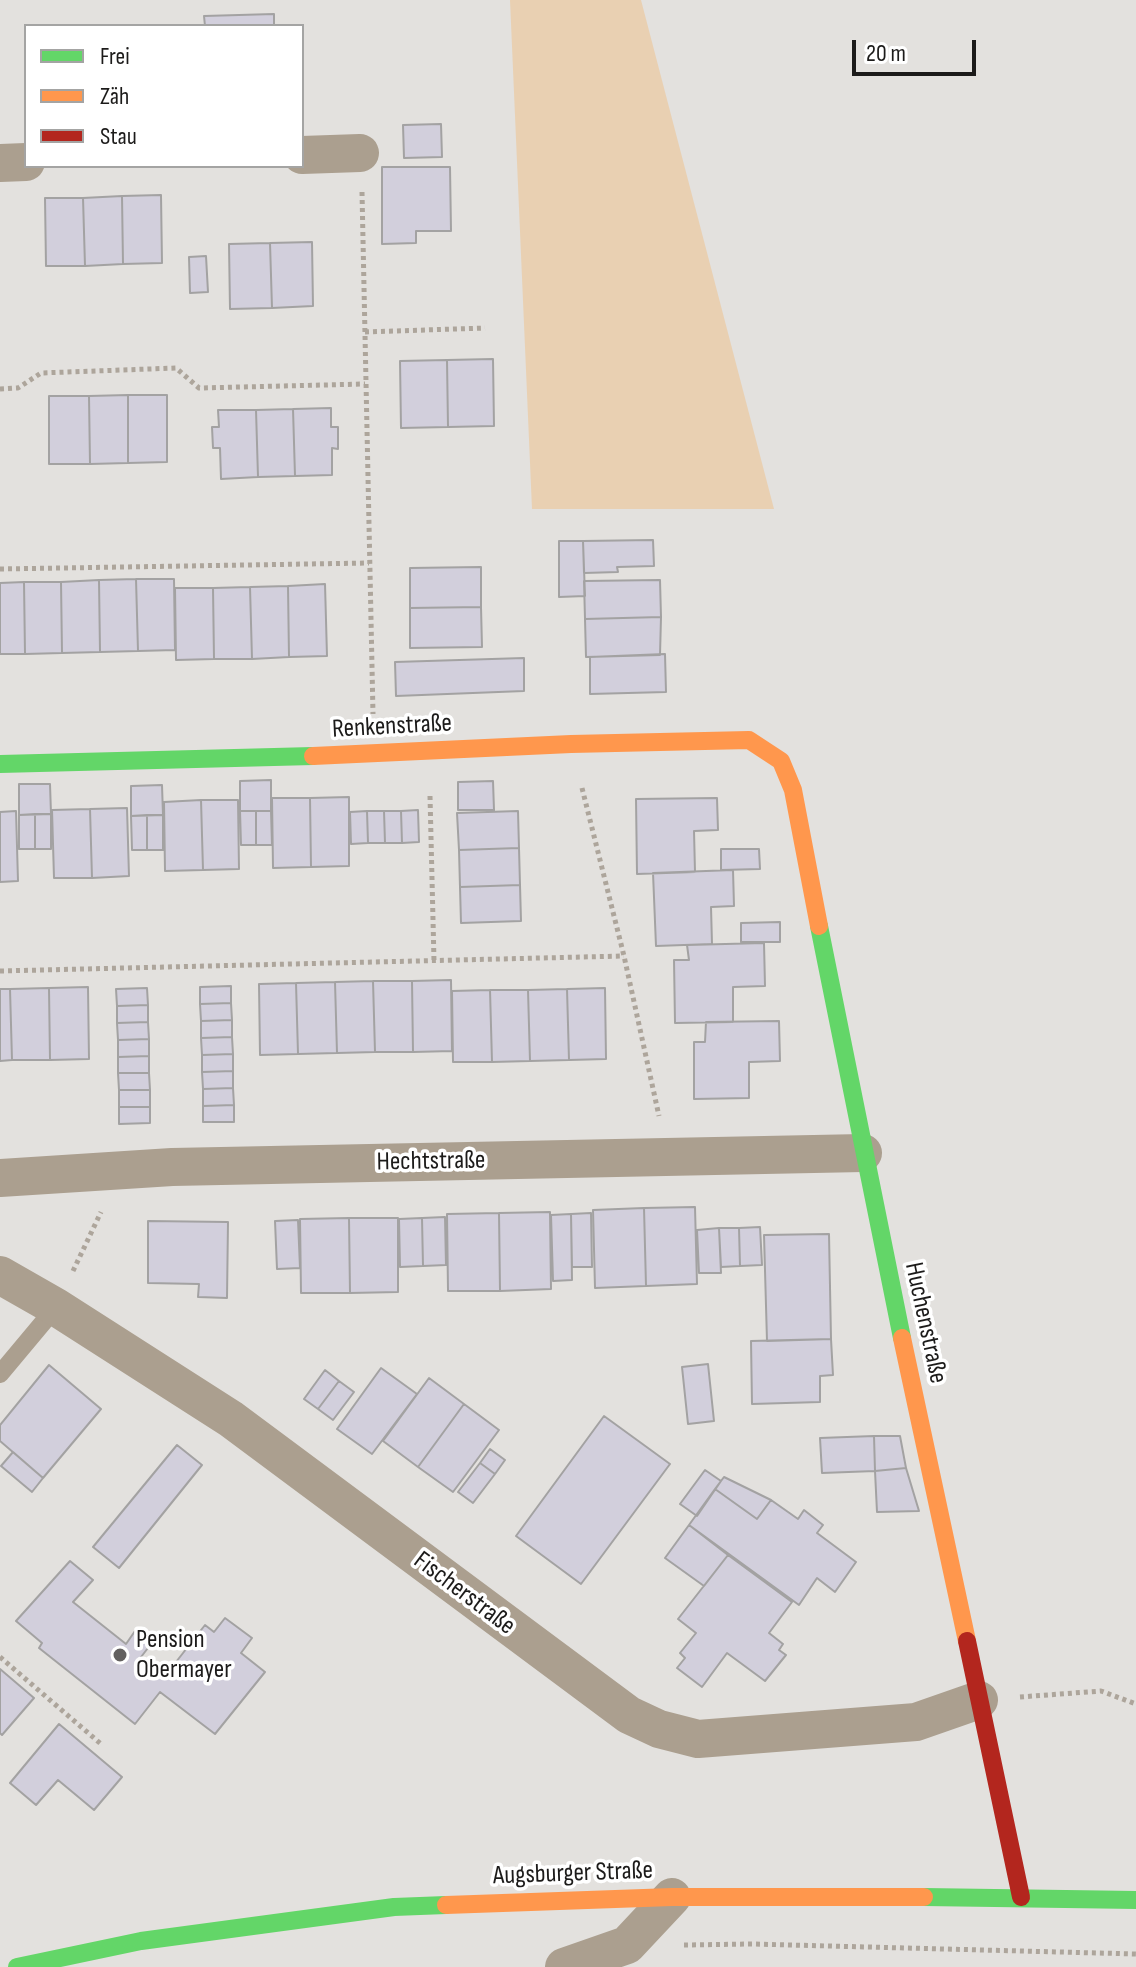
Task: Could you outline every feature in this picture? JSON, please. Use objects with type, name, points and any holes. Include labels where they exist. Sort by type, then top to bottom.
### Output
[{"type":"street","points":[[304,155],[360,153]]},
{"type":"street","points":[[0,163],[24,162]]},
{"type":"street","name":"Renkenstraße","points":[[0,764],[374,755],[571,744],[749,740],[781,761]]},
{"type":"street","name":"Huchenstraße","points":[[781,761],[793,790],[863,1153],[1021,1897]]},
{"type":"street","name":"Hechtstraße","points":[[0,1178],[172,1167],[863,1153]]},
{"type":"street","name":"Fischerstraße","points":[[0,1275],[56,1307],[231,1419],[629,1715],[659,1729],[698,1739],[916,1722],[979,1700]]},
{"type":"street","points":[[564,1967],[627,1945],[672,1897]]},
{"type":"street","name":"Augsburger Straße","points":[[17,1967],[141,1941],[394,1907],[672,1897],[1136,1900]]},
{"type":"lane","points":[[0,1374],[56,1307]]},
{"type":"path","points":[[360,153],[374,755]]},
{"type":"path","points":[[365,332],[485,328]]},
{"type":"path","points":[[0,389],[18,388],[41,373],[176,368],[199,388],[365,384]]},
{"type":"path","points":[[0,569],[369,563]]},
{"type":"path","points":[[571,744],[624,956],[668,1156]]},
{"type":"path","points":[[429,751],[434,961]]},
{"type":"path","points":[[0,971],[624,956]]},
{"type":"path","points":[[56,1307],[120,1171]]},
{"type":"path","points":[[0,1657],[101,1744]]},
{"type":"path","points":[[979,1700],[1101,1691],[1136,1704]]},
{"type":"path","points":[[627,1945],[767,1944],[1136,1954]]},
{"type":"shaded area","points":[[510,0],[641,0],[774,509],[532,509]]},
{"type":"building","points":[[274,14],[274,24],[205,24],[204,16]]},
{"type":"building","points":[[441,124],[442,157],[404,158],[403,125]]},
{"type":"building","points":[[382,167],[450,167],[451,231],[416,231],[416,243],[382,244]]},
{"type":"building","points":[[161,195],[162,263],[123,264],[122,196]]},
{"type":"building","points":[[122,196],[123,264],[85,266],[83,198]]},
{"type":"building","points":[[45,198],[83,198],[85,266],[46,266]]},
{"type":"building","points":[[312,242],[313,306],[272,308],[270,243]]},
{"type":"building","points":[[270,243],[272,308],[230,309],[229,244]]},
{"type":"building","points":[[206,256],[208,292],[190,293],[189,257]]},
{"type":"building","points":[[493,359],[494,426],[448,427],[447,360]]},
{"type":"building","points":[[447,360],[448,427],[401,428],[400,361]]},
{"type":"building","points":[[128,395],[128,463],[90,464],[89,396]]},
{"type":"building","points":[[128,395],[167,395],[167,462],[128,463]]},
{"type":"building","points":[[49,396],[89,396],[90,464],[49,464]]},
{"type":"building","points":[[331,408],[331,427],[338,427],[338,449],[332,448],[332,475],[295,476],[293,409]]},
{"type":"building","points":[[293,409],[295,476],[258,477],[256,410]]},
{"type":"building","points":[[218,410],[256,410],[258,477],[221,479],[220,448],[213,448],[212,427],[219,427]]},
{"type":"building","points":[[653,540],[654,566],[617,567],[618,572],[584,573],[583,541]]},
{"type":"building","points":[[559,541],[583,541],[585,596],[559,597]]},
{"type":"building","points":[[481,567],[481,607],[410,608],[410,568]]},
{"type":"building","points":[[136,579],[138,651],[100,652],[99,580]]},
{"type":"building","points":[[136,579],[174,579],[175,650],[138,651]]},
{"type":"building","points":[[99,580],[100,652],[62,653],[61,582]]},
{"type":"building","points":[[660,580],[661,617],[585,619],[584,581]]},
{"type":"building","points":[[24,582],[25,654],[0,654],[0,583]]},
{"type":"building","points":[[24,582],[61,582],[62,653],[25,654]]},
{"type":"building","points":[[325,584],[327,656],[289,657],[288,586]]},
{"type":"building","points":[[288,586],[289,657],[252,659],[250,587]]},
{"type":"building","points":[[250,587],[252,659],[214,659],[213,588]]},
{"type":"building","points":[[175,588],[213,588],[214,659],[176,660]]},
{"type":"building","points":[[481,607],[482,647],[410,648],[410,608]]},
{"type":"building","points":[[661,617],[660,655],[586,657],[585,619]]},
{"type":"building","points":[[665,654],[666,692],[590,694],[590,657]]},
{"type":"building","points":[[524,658],[524,691],[396,696],[395,662]]},
{"type":"building","points":[[271,780],[271,811],[240,811],[240,781]]},
{"type":"building","points":[[493,781],[494,810],[458,810],[458,782]]},
{"type":"building","points":[[19,784],[50,784],[51,814],[19,815]]},
{"type":"building","points":[[162,785],[163,815],[131,816],[131,786]]},
{"type":"building","points":[[349,797],[349,866],[311,867],[310,798]]},
{"type":"building","points":[[272,798],[310,798],[311,867],[273,868]]},
{"type":"building","points":[[717,798],[718,830],[694,831],[695,872],[637,874],[636,799]]},
{"type":"building","points":[[201,800],[203,870],[165,871],[164,802]]},
{"type":"building","points":[[201,800],[238,800],[239,869],[203,870]]},
{"type":"building","points":[[127,808],[129,876],[92,878],[90,809]]},
{"type":"building","points":[[90,809],[92,878],[54,878],[52,810]]},
{"type":"building","points":[[418,810],[419,842],[402,843],[401,811]]},
{"type":"building","points":[[16,811],[18,881],[0,882],[0,812]]},
{"type":"building","points":[[240,811],[256,811],[256,845],[241,845]]},
{"type":"building","points":[[256,811],[271,811],[272,845],[256,845]]},
{"type":"building","points":[[367,811],[368,843],[351,844],[350,812]]},
{"type":"building","points":[[367,811],[384,811],[385,843],[368,843]]},
{"type":"building","points":[[384,811],[401,811],[402,843],[385,843]]},
{"type":"building","points":[[518,811],[519,848],[459,850],[457,813]]},
{"type":"building","points":[[35,814],[35,849],[19,849],[19,815]]},
{"type":"building","points":[[35,814],[51,814],[51,849],[35,849]]},
{"type":"building","points":[[147,815],[147,850],[132,850],[131,816]]},
{"type":"building","points":[[147,815],[163,815],[163,850],[147,850]]},
{"type":"building","points":[[519,848],[520,885],[460,887],[459,850]]},
{"type":"building","points":[[721,849],[759,849],[760,869],[721,870]]},
{"type":"building","points":[[733,870],[734,906],[711,907],[712,944],[656,946],[653,873]]},
{"type":"building","points":[[520,885],[521,921],[461,923],[460,887]]},
{"type":"building","points":[[780,922],[780,942],[741,942],[741,923]]},
{"type":"building","points":[[764,943],[765,986],[733,987],[733,1022],[675,1023],[674,960],[689,960],[687,945]]},
{"type":"building","points":[[451,980],[452,1051],[413,1052],[412,981]]},
{"type":"building","points":[[373,981],[375,1052],[337,1053],[335,982]]},
{"type":"building","points":[[373,981],[412,981],[413,1052],[375,1052]]},
{"type":"building","points":[[335,982],[337,1053],[298,1054],[296,983]]},
{"type":"building","points":[[296,983],[298,1054],[260,1055],[259,984]]},
{"type":"building","points":[[231,986],[231,1003],[200,1004],[200,987]]},
{"type":"building","points":[[88,987],[89,1059],[50,1060],[49,988]]},
{"type":"building","points":[[49,988],[50,1060],[12,1060],[10,989]]},
{"type":"building","points":[[147,988],[148,1005],[117,1006],[116,989]]},
{"type":"building","points":[[605,988],[606,1059],[569,1060],[567,989]]},
{"type":"building","points":[[0,989],[10,989],[12,1060],[0,1061]]},
{"type":"building","points":[[567,989],[569,1060],[530,1061],[528,990]]},
{"type":"building","points":[[490,990],[492,1062],[453,1062],[452,991]]},
{"type":"building","points":[[490,990],[528,990],[530,1061],[492,1062]]},
{"type":"building","points":[[231,1003],[232,1020],[201,1021],[200,1004]]},
{"type":"building","points":[[148,1005],[148,1022],[117,1023],[117,1006]]},
{"type":"building","points":[[232,1020],[232,1037],[201,1038],[201,1021]]},
{"type":"building","points":[[779,1021],[780,1061],[749,1062],[749,1098],[694,1099],[694,1042],[705,1042],[706,1022]]},
{"type":"building","points":[[148,1022],[149,1039],[118,1040],[117,1023]]},
{"type":"building","points":[[232,1037],[233,1054],[202,1055],[201,1038]]},
{"type":"building","points":[[149,1039],[149,1056],[118,1057],[118,1040]]},
{"type":"building","points":[[233,1054],[233,1071],[202,1072],[202,1055]]},
{"type":"building","points":[[149,1056],[149,1073],[118,1073],[118,1057]]},
{"type":"building","points":[[233,1071],[233,1088],[203,1089],[202,1072]]},
{"type":"building","points":[[118,1073],[149,1073],[150,1090],[119,1090]]},
{"type":"building","points":[[233,1088],[234,1105],[203,1106],[203,1089]]},
{"type":"building","points":[[119,1090],[150,1090],[150,1107],[119,1107]]},
{"type":"building","points":[[234,1105],[234,1122],[203,1122],[203,1106]]},
{"type":"building","points":[[119,1107],[150,1107],[150,1123],[119,1124]]},
{"type":"building","points":[[695,1207],[697,1284],[646,1286],[644,1208]]},
{"type":"building","points":[[644,1208],[646,1286],[595,1288],[593,1210]]},
{"type":"building","points":[[550,1212],[551,1289],[500,1291],[499,1213]]},
{"type":"building","points":[[499,1213],[500,1291],[448,1291],[447,1214]]},
{"type":"building","points":[[591,1213],[592,1267],[572,1267],[571,1214]]},
{"type":"building","points":[[571,1214],[572,1280],[553,1281],[551,1215]]},
{"type":"building","points":[[445,1217],[446,1265],[423,1266],[422,1218]]},
{"type":"building","points":[[349,1218],[350,1293],[301,1293],[300,1219]]},
{"type":"building","points":[[349,1218],[398,1218],[398,1292],[350,1293]]},
{"type":"building","points":[[422,1218],[423,1266],[400,1267],[399,1219]]},
{"type":"building","points":[[298,1220],[300,1268],[277,1269],[275,1221]]},
{"type":"building","points":[[148,1221],[228,1222],[227,1298],[198,1297],[199,1284],[148,1283]]},
{"type":"building","points":[[760,1227],[762,1265],[740,1266],[739,1228]]},
{"type":"building","points":[[719,1228],[721,1273],[699,1273],[697,1230]]},
{"type":"building","points":[[719,1228],[739,1228],[740,1266],[721,1267]]},
{"type":"building","points":[[829,1234],[831,1339],[767,1341],[764,1235]]},
{"type":"building","points":[[831,1339],[833,1375],[820,1376],[820,1402],[752,1404],[751,1341]]},
{"type":"building","points":[[708,1364],[714,1421],[688,1424],[682,1367]]},
{"type":"building","points":[[49,1365],[101,1409],[43,1478],[0,1441],[0,1425]]},
{"type":"building","points":[[381,1368],[417,1394],[372,1454],[337,1429]]},
{"type":"building","points":[[325,1370],[339,1381],[318,1409],[304,1399]]},
{"type":"building","points":[[429,1378],[464,1404],[418,1467],[383,1441]]},
{"type":"building","points":[[339,1381],[354,1392],[333,1420],[318,1409]]},
{"type":"building","points":[[464,1404],[499,1430],[453,1492],[418,1467]]},
{"type":"building","points":[[604,1416],[670,1464],[581,1584],[516,1536]]},
{"type":"building","points":[[874,1436],[875,1471],[822,1473],[820,1438]]},
{"type":"building","points":[[874,1436],[900,1436],[906,1468],[875,1471]]},
{"type":"building","points":[[177,1445],[202,1465],[119,1568],[93,1547]]},
{"type":"building","points":[[490,1449],[505,1460],[495,1474],[480,1463]]},
{"type":"building","points":[[13,1452],[43,1478],[32,1492],[1,1466]]},
{"type":"building","points":[[480,1463],[495,1474],[473,1503],[458,1492]]},
{"type":"building","points":[[906,1468],[919,1511],[877,1512],[875,1471]]},
{"type":"building","points":[[705,1470],[721,1481],[697,1516],[680,1504]]},
{"type":"building","points":[[724,1477],[771,1500],[757,1519],[715,1489]]},
{"type":"building","points":[[715,1489],[757,1519],[771,1500],[798,1519],[804,1510],[823,1525],[817,1533],[856,1562],[835,1592],[817,1578],[799,1605],[689,1525]]},
{"type":"building","points":[[689,1525],[728,1555],[704,1586],[665,1558]]},
{"type":"building","points":[[728,1555],[792,1602],[769,1633],[783,1644],[779,1650],[786,1655],[765,1681],[727,1653],[702,1687],[677,1668],[685,1658],[680,1653],[696,1633],[678,1619]]},
{"type":"building","points":[[70,1561],[93,1580],[73,1602],[126,1644],[135,1631],[151,1644],[141,1657],[165,1676],[205,1625],[214,1632],[225,1618],[252,1638],[241,1653],[265,1672],[215,1734],[160,1692],[135,1724],[39,1648],[42,1643],[16,1621]]},
{"type":"building","points":[[0,1669],[34,1698],[2,1735],[0,1733]]},
{"type":"building","points":[[59,1724],[122,1777],[94,1810],[58,1780],[36,1805],[10,1783]]},
{"type":"traffic: fast","points":[[0,764],[313,756]]},
{"type":"traffic: fast","points":[[819,926],[902,1338]]},
{"type":"traffic: fast","points":[[924,1897],[1136,1900]]},
{"type":"traffic: fast","points":[[17,1967],[141,1941],[394,1907],[446,1905]]},
{"type":"traffic: slow","points":[[313,756],[571,744],[749,740],[781,761],[793,790],[819,926]]},
{"type":"traffic: slow","points":[[902,1338],[967,1641]]},
{"type":"traffic: slow","points":[[446,1905],[672,1897],[924,1897]]},
{"type":"traffic: jam","points":[[967,1641],[1021,1897]]},
{"type":"place","name":"Pension Obermayer","points":[[120,1655]]}]
